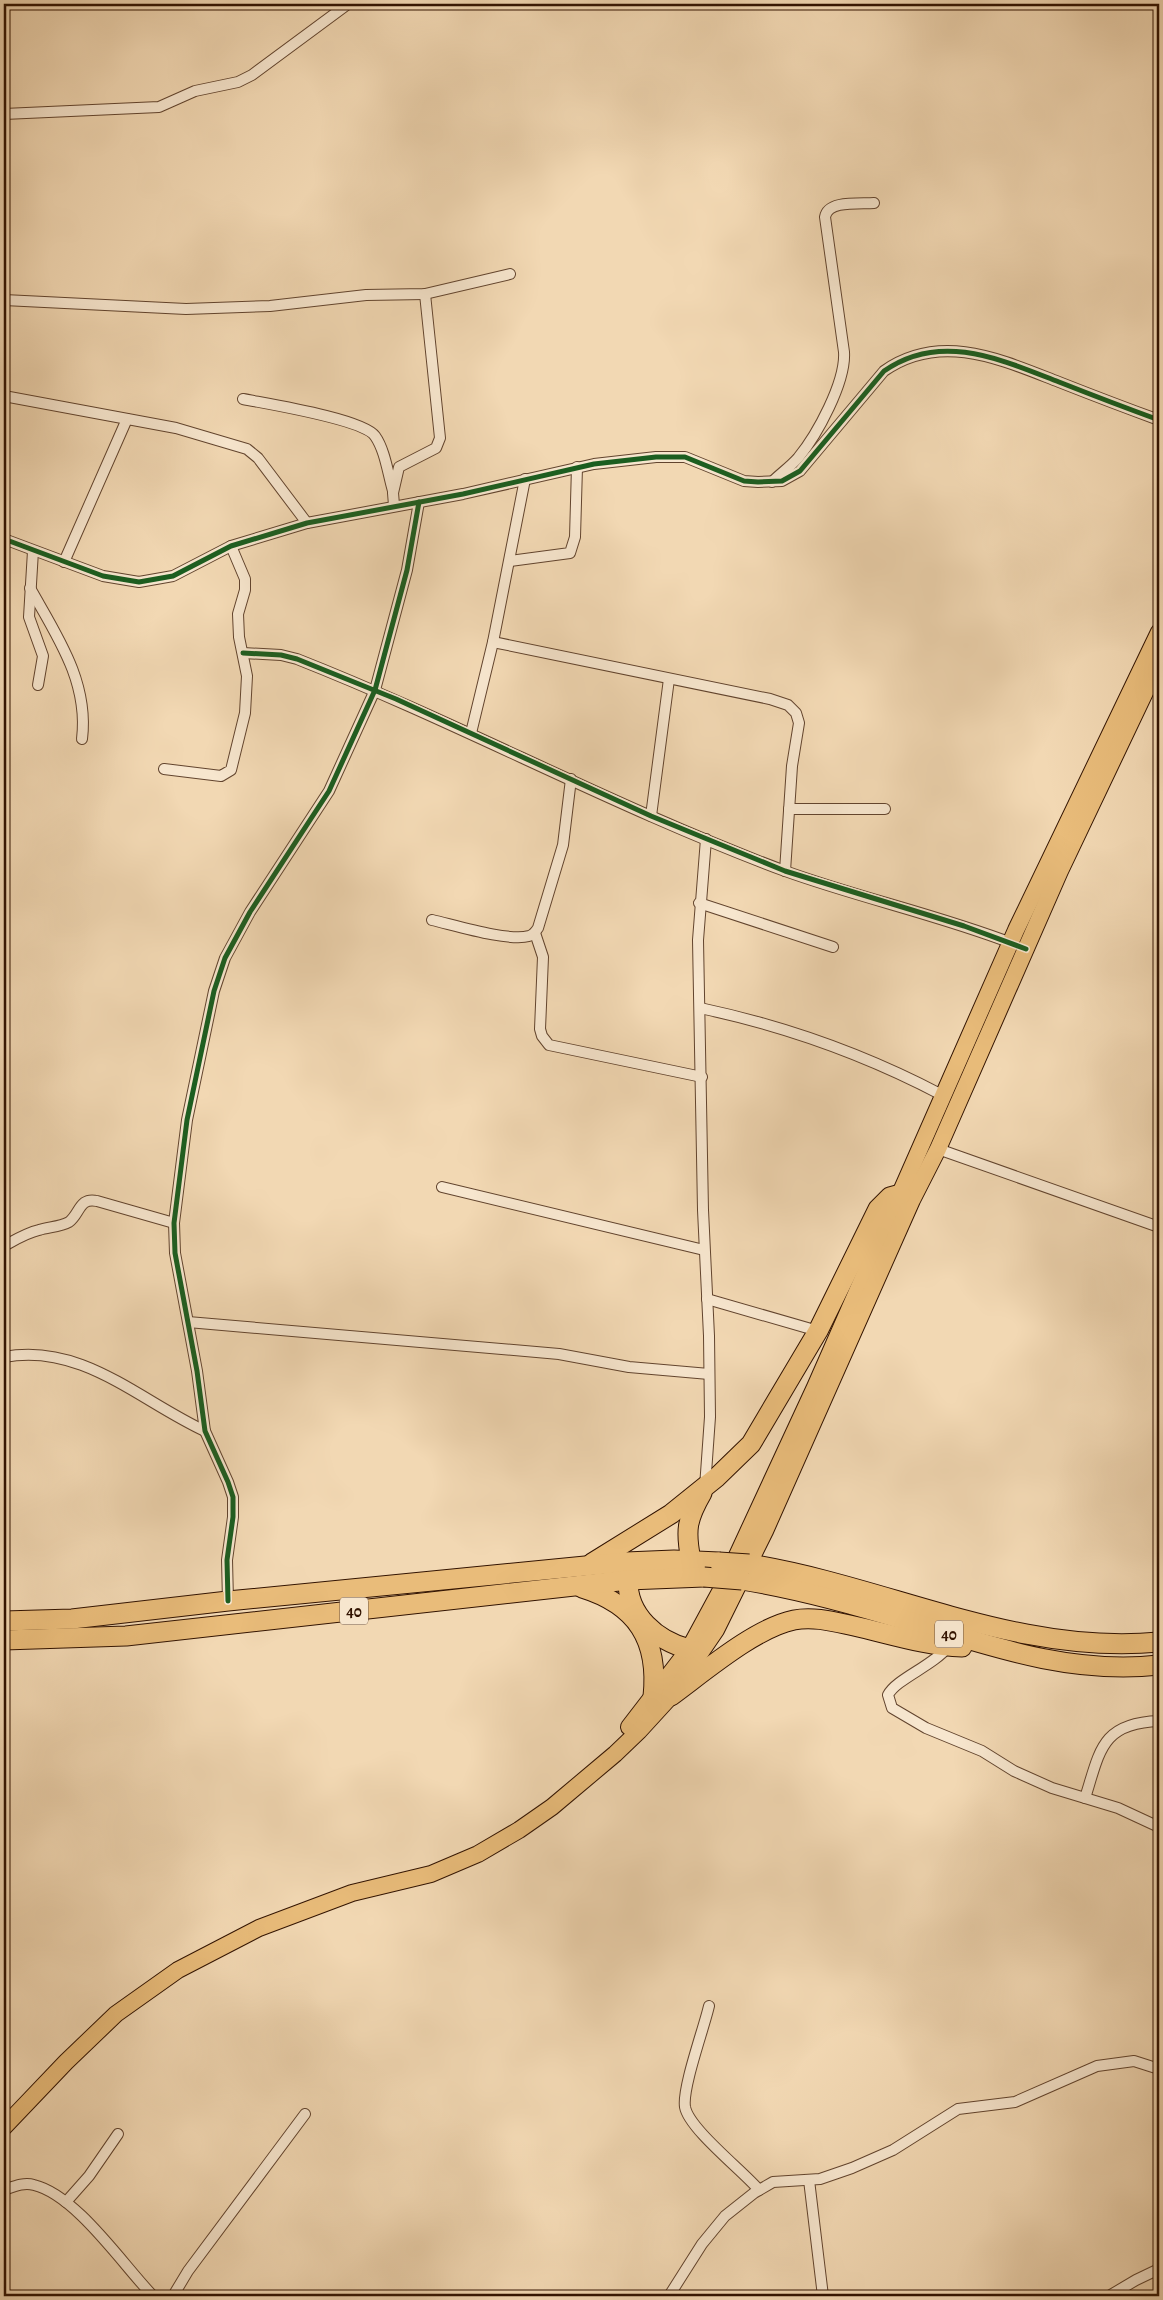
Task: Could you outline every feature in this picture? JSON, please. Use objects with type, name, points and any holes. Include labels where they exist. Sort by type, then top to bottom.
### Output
[{"type":"highway","points":[[587,1566],[671,1514],[729,1467],[751,1444],[818,1331],[878,1209],[890,1197],[907,1197]]},
{"type":"highway","points":[[691,1560],[686,1538],[687,1526],[692,1508],[705,1487]]},
{"type":"highway","name":"40","points":[[4,1621],[72,1619],[228,1601],[587,1566],[691,1560],[719,1562],[796,1589],[992,1648],[1063,1663],[1112,1666],[1159,1665]]},
{"type":"highway","name":"40","points":[[4,1640],[126,1636],[628,1580],[704,1578],[745,1572],[815,1577],[1021,1634],[1097,1644],[1159,1642]]},
{"type":"highway","points":[[628,1580],[629,1598],[646,1624],[660,1639],[671,1645],[689,1649]]},
{"type":"highway","points":[[576,1586],[607,1597],[640,1628],[650,1644],[654,1661],[653,1697]]},
{"type":"highway","points":[[125,1614],[126,1636]]},
{"type":"highway","points":[[672,1696],[751,1640],[776,1626],[794,1620],[829,1620],[949,1646],[992,1648]]},
{"type":"main road","points":[[549,1803],[615,1754],[672,1696],[716,1630],[765,1531],[907,1197],[942,1095],[1011,943],[1159,632]]},
{"type":"main road","points":[[4,2127],[66,2062],[116,2014],[178,1970],[259,1928],[352,1893],[431,1874],[478,1854],[519,1830],[631,1724],[653,1697],[689,1649],[722,1588],[907,1197],[938,1148],[1116,749],[1159,663]]},
{"type":"street","points":[[4,114],[159,107],[195,91],[238,82],[252,75],[348,4]]},
{"type":"street","points":[[771,482],[796,460],[806,447],[843,375],[844,352],[825,217],[826,211],[829,207],[874,203]]},
{"type":"street","points":[[4,300],[202,309],[270,306],[366,296],[425,294],[510,274]]},
{"type":"street","points":[[393,493],[399,467],[436,448],[440,438],[425,294]]},
{"type":"street","points":[[4,539],[118,580],[152,580],[179,573],[231,546],[307,523],[394,505],[419,502],[577,467],[629,459],[672,456],[685,457],[744,480],[782,481],[800,471],[884,371],[904,359],[925,354],[956,352],[989,356],[1159,420]]},
{"type":"street","points":[[4,396],[201,434],[247,449],[258,458],[307,523]]},
{"type":"street","points":[[243,399],[338,420],[369,430],[379,442],[393,493],[394,505]]},
{"type":"street","points":[[64,562],[127,419]]},
{"type":"street","points":[[510,561],[570,552],[575,537],[577,467]]},
{"type":"street","points":[[471,733],[493,642],[525,479]]},
{"type":"street","points":[[228,1601],[226,1560],[233,1517],[232,1497],[228,1482],[205,1431],[188,1322],[176,1265],[174,1223],[187,1120],[214,991],[220,971],[250,912],[329,791],[374,690],[408,570],[419,502]]},
{"type":"street","points":[[164,769],[222,776],[231,770],[245,713],[247,676],[238,614],[245,590],[245,579],[231,546]]},
{"type":"street","points":[[33,551],[29,617],[43,656],[38,685]]},
{"type":"street","points":[[30,588],[62,644],[73,670],[83,702],[82,739]]},
{"type":"street","points":[[493,642],[770,699],[792,708],[798,723],[785,871]]},
{"type":"street","points":[[243,653],[281,655],[297,659],[374,690],[471,733],[651,816],[785,871],[964,926],[1026,949]]},
{"type":"street","points":[[651,816],[669,679]]},
{"type":"street","points":[[432,920],[512,936],[530,936],[535,933],[562,845],[572,780]]},
{"type":"street","points":[[790,809],[885,809]]},
{"type":"street","points":[[705,1487],[710,1417],[704,1250],[702,1077],[698,961],[699,903],[706,839]]},
{"type":"street","points":[[699,903],[833,947]]},
{"type":"street","points":[[535,933],[543,958],[540,1029],[542,1036],[549,1044],[702,1077]]},
{"type":"street","points":[[700,1008],[746,1019],[832,1046],[895,1071],[942,1095]]},
{"type":"street","points":[[938,1148],[1159,1227]]},
{"type":"street","points":[[442,1188],[704,1250]]},
{"type":"street","points":[[4,1246],[27,1234],[66,1223],[74,1217],[84,1202],[92,1200],[174,1223]]},
{"type":"street","points":[[707,1299],[818,1331]]},
{"type":"street","points":[[188,1322],[559,1354],[620,1365],[709,1374]]},
{"type":"street","points":[[4,1357],[24,1353],[38,1354],[92,1368],[205,1431]]},
{"type":"street","points":[[949,1646],[927,1667],[891,1689],[888,1696],[892,1708],[926,1728],[982,1751],[1014,1771],[1052,1788],[1118,1808],[1159,1827]]},
{"type":"street","points":[[1085,1798],[1105,1741],[1113,1733],[1128,1725],[1159,1720]]},
{"type":"street","points":[[709,2006],[686,2091],[685,2108],[705,2136],[759,2190]]},
{"type":"street","points":[[669,2296],[712,2231],[725,2216],[759,2190],[780,2181],[828,2177],[880,2156],[919,2135],[958,2109],[1015,2102],[1109,2062],[1134,2061],[1159,2069]]},
{"type":"street","points":[[174,2296],[188,2271],[305,2114]]},
{"type":"street","points":[[66,2202],[89,2176],[118,2134]]},
{"type":"street","points":[[809,2180],[823,2296]]},
{"type":"street","points":[[4,2190],[19,2185],[34,2185],[51,2192],[66,2202],[109,2244],[153,2296]]},
{"type":"street","points":[[1109,2296],[1159,2269]]},
{"type":"cycle path","points":[[4,539],[103,576],[139,582],[173,576],[231,546],[307,523],[463,494],[594,464],[656,457],[685,457],[744,481],[782,481],[800,471],[884,371],[906,359],[927,353],[949,351],[994,358],[1159,420]]},
{"type":"cycle path","points":[[228,1601],[227,1560],[233,1517],[233,1497],[205,1431],[197,1371],[175,1253],[174,1223],[187,1120],[214,991],[225,958],[250,912],[329,791],[375,690],[407,570],[419,502]]},
{"type":"cycle path","points":[[243,653],[281,655],[297,659],[396,699],[651,816],[785,871],[964,926],[1026,949]]}]
